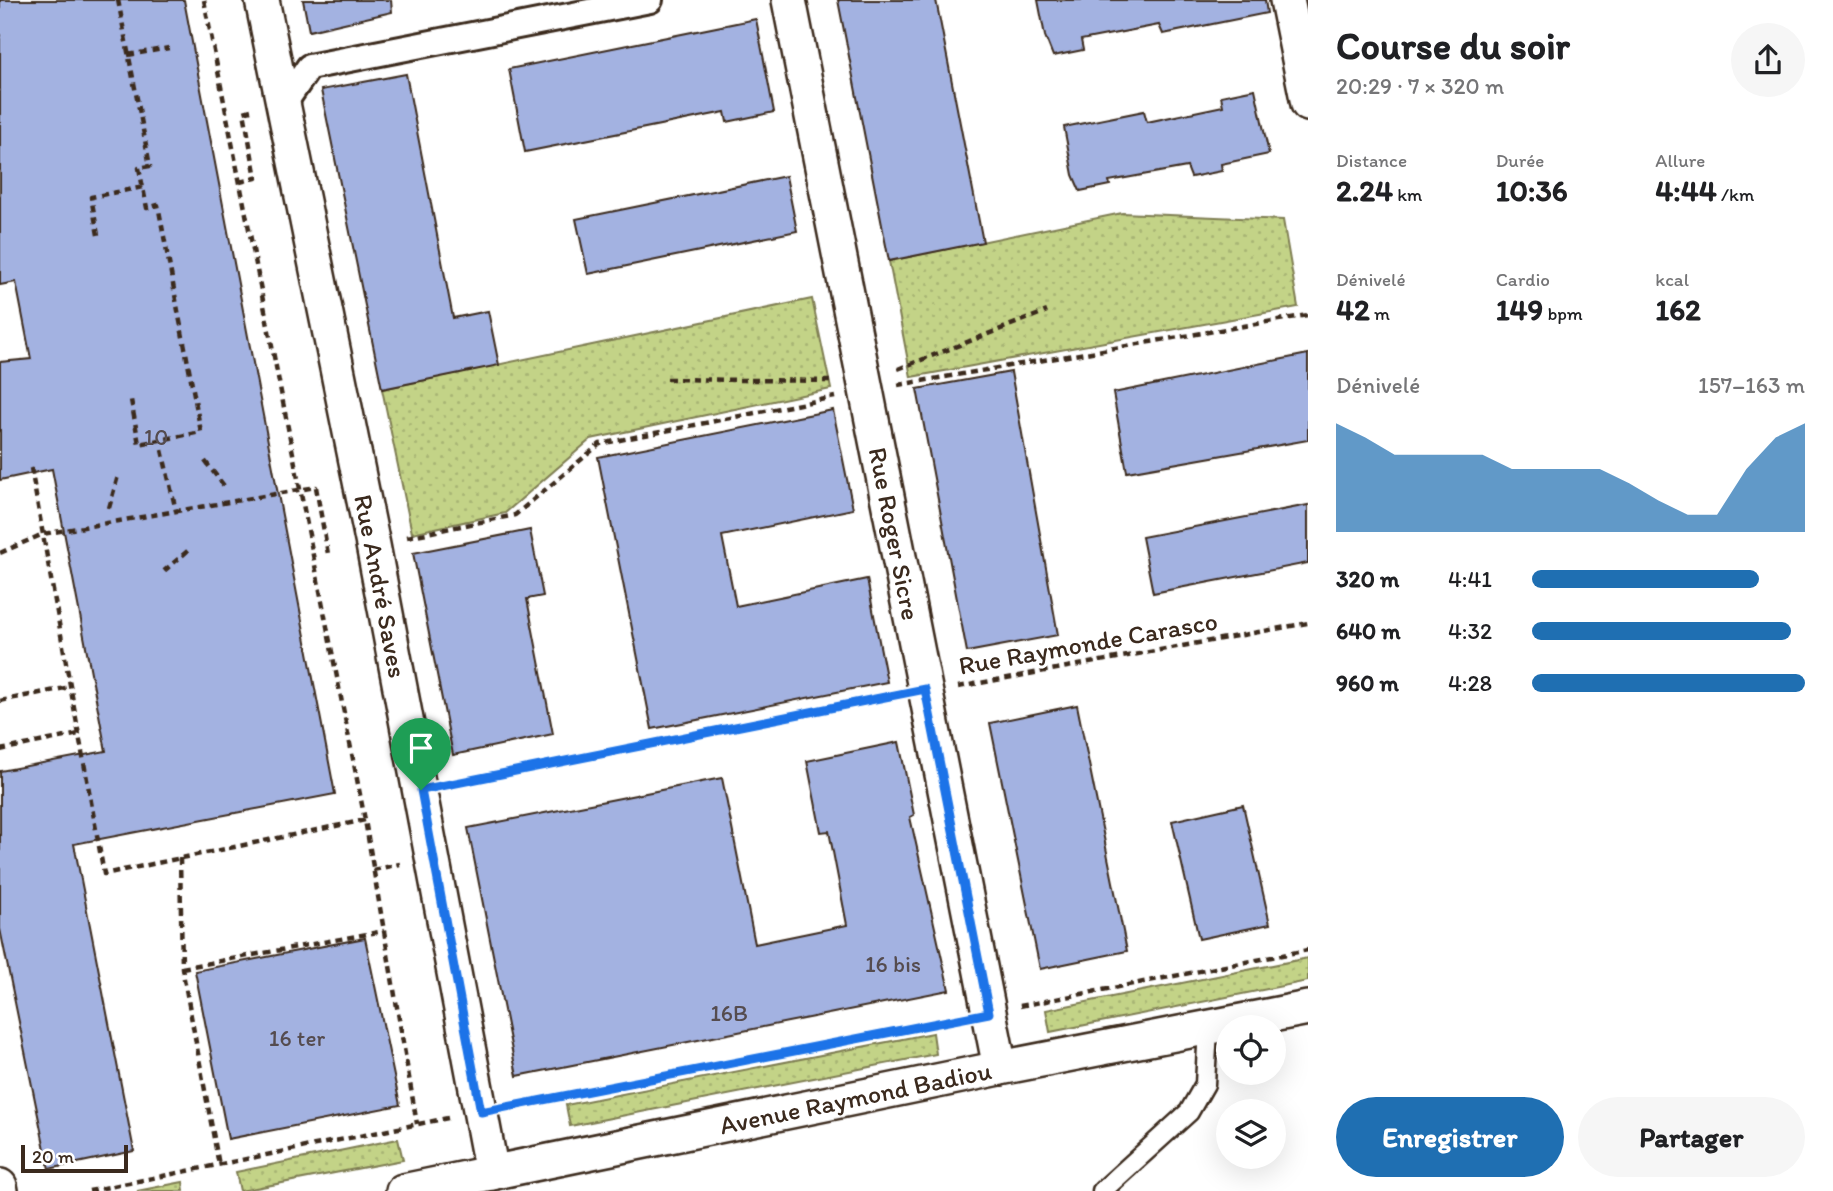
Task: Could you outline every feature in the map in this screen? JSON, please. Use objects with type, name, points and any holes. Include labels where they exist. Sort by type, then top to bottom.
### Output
[{"type":"street","name":"Rue André Saves","points":[[262,0],[421,790],[492,1173]]},
{"type":"street","points":[[283,105],[309,67],[650,0]]},
{"type":"street","name":"Rue Roger Sicre","points":[[789,0],[1000,1068]]},
{"type":"street","points":[[1287,0],[1308,104]]},
{"type":"street","name":"Avenue Raymond Badiou","points":[[403,1191],[1000,1068],[1308,1008]]},
{"type":"street","points":[[0,1186],[1,1191]]},
{"type":"lane","points":[[1102,1191],[1189,1112],[1205,1084],[1209,1028]]},
{"type":"path","points":[[118,0],[150,166],[139,168],[147,208],[158,205],[201,432],[139,444],[131,400]]},
{"type":"path","points":[[204,0],[365,820],[417,1125]]},
{"type":"path","points":[[128,55],[169,48]]},
{"type":"path","points":[[99,234],[91,197],[143,187]]},
{"type":"path","points":[[162,450],[176,511]]},
{"type":"path","points":[[205,461],[225,487]]},
{"type":"path","points":[[31,468],[104,874],[365,820]]},
{"type":"path","points":[[108,508],[118,476]]},
{"type":"path","points":[[0,553],[43,534],[316,487],[328,554]]},
{"type":"path","points":[[164,571],[191,548]]},
{"type":"path","name":"Rue Raymonde Carasco","points":[[421,790],[925,689],[956,687],[1308,624]]},
{"type":"path","points":[[0,701],[71,687]]},
{"type":"path","points":[[0,750],[79,734]]},
{"type":"path","points":[[180,858],[182,968],[219,1165]]},
{"type":"path","points":[[182,968],[384,930]]},
{"type":"path","points":[[89,1191],[1308,950]]},
{"type":"green space","points":[[1122,213],[1283,220],[1298,307],[911,377],[889,261]]},
{"type":"green space","points":[[812,299],[831,389],[591,439],[505,513],[412,533],[382,389]]},
{"type":"green space","points":[[1308,958],[1308,981],[1050,1032],[1046,1010]]},
{"type":"green space","points":[[933,1033],[936,1054],[570,1126],[566,1105]]},
{"type":"green space","points":[[398,1139],[403,1160],[240,1191],[236,1172]]},
{"type":"green space","points":[[183,1182],[184,1191],[137,1191]]},
{"type":"building","points":[[0,0],[184,0],[335,794],[74,844],[134,1151],[49,1169],[0,929],[0,771],[106,751],[52,469],[0,480],[0,362],[31,359],[16,282],[0,285]]},
{"type":"building","points":[[303,0],[391,0],[392,12],[309,31]]},
{"type":"building","points":[[838,0],[936,0],[983,242],[889,261]]},
{"type":"building","points":[[1038,0],[1265,0],[1267,13],[1163,34],[1159,25],[1081,40],[1083,50],[1053,56],[1045,36]]},
{"type":"building","points":[[756,19],[774,112],[727,122],[725,112],[525,152],[509,69]]},
{"type":"building","points":[[406,74],[453,318],[488,311],[499,365],[382,389],[321,90]]},
{"type":"building","points":[[1255,89],[1269,154],[1221,164],[1222,171],[1191,177],[1187,167],[1109,181],[1110,185],[1080,191],[1073,175],[1064,127],[1144,111],[1147,122],[1223,106],[1221,96]]},
{"type":"building","points":[[786,176],[797,231],[588,274],[576,219]]},
{"type":"building","points":[[1308,354],[1308,440],[1127,472],[1113,393]]},
{"type":"building","points":[[1011,372],[1058,635],[967,652],[917,389]]},
{"type":"building","points":[[833,410],[853,509],[722,536],[736,606],[867,579],[887,682],[652,729],[598,457]]},
{"type":"building","points":[[1308,505],[1308,563],[1153,593],[1142,537]]},
{"type":"building","points":[[530,530],[543,596],[527,599],[553,734],[453,755],[413,553]]},
{"type":"building","points":[[1077,705],[1127,951],[1040,969],[990,723]]},
{"type":"building","points":[[899,742],[914,815],[910,817],[949,990],[517,1076],[468,828],[722,778],[755,944],[847,925],[829,831],[821,832],[807,761]]},
{"type":"building","points":[[1243,805],[1270,924],[1199,939],[1172,821]]},
{"type":"building","points":[[365,938],[400,1105],[228,1139],[195,971]]},
{"type":"route","points":[[925,689],[989,1013],[481,1112],[421,790],[925,689]]}]
